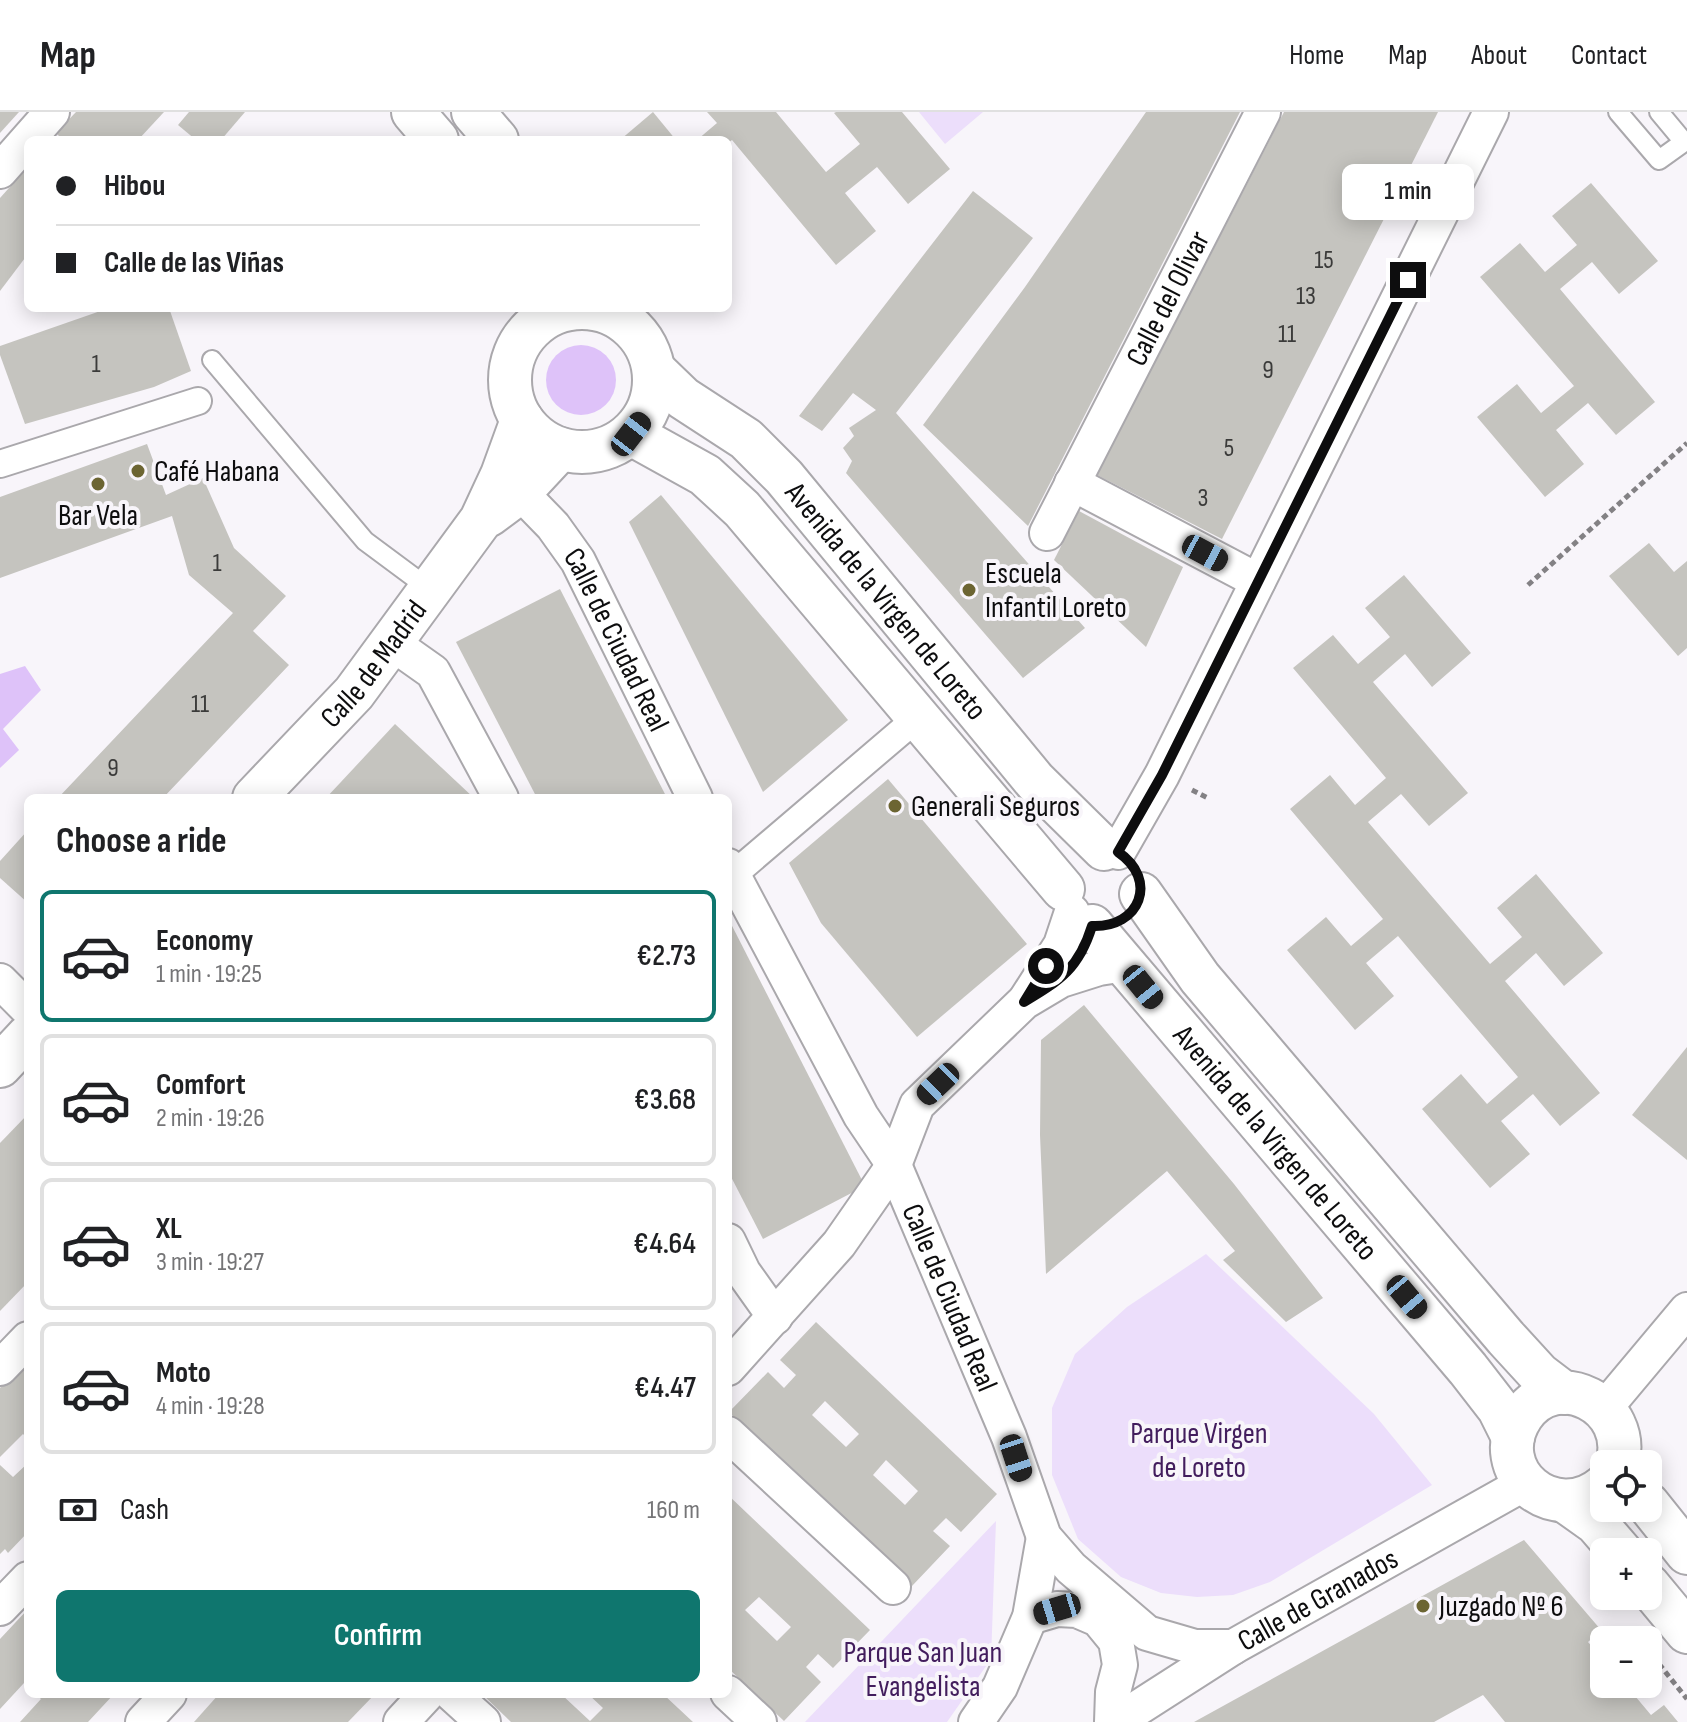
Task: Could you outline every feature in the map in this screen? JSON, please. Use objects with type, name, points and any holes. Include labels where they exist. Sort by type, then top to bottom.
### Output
[{"type":"street","points":[[31,136],[52,112]]},
{"type":"street","points":[[413,112],[434,136]]},
{"type":"street","points":[[473,112],[494,136]]},
{"type":"street","name":"Calle del Olivar","points":[[1047,533],[1263,112]]},
{"type":"street","points":[[1061,980],[1085,948],[1066,874],[1075,860],[1088,851],[1111,851],[1162,775],[1491,112]]},
{"type":"street","points":[[0,171],[24,144]]},
{"type":"street","points":[[561,312],[537,316],[520,344],[511,368],[511,396],[522,420],[537,437],[560,449],[586,453],[609,447],[631,434],[646,414],[653,392],[654,370],[649,351],[619,313]]},
{"type":"street","name":"Avenida de la Virgen de Loreto","points":[[654,370],[683,398],[746,439],[784,477],[1035,781],[1111,851],[1136,869],[1141,881],[1141,894],[1153,914],[1220,1002],[1506,1338],[1539,1374],[1564,1393]]},
{"type":"street","points":[[0,464],[198,401]]},
{"type":"street","name":"Calle de Madrid","points":[[258,794],[354,693],[481,520],[522,420]]},
{"type":"street","name":"Avenida de la Virgen de Loreto","points":[[631,434],[705,475],[742,509],[1076,909],[1468,1369],[1499,1409],[1513,1437]]},
{"type":"street","name":"Calle de Madrid","points":[[481,520],[520,492],[560,449]]},
{"type":"street","points":[[1072,483],[1258,581]]},
{"type":"street","name":"Calle de Ciudad Real","points":[[520,492],[553,526],[578,561],[693,794]]},
{"type":"street","points":[[392,643],[433,672],[499,794]]},
{"type":"street","points":[[732,868],[917,718]]},
{"type":"street","name":"Calle de Ciudad Real","points":[[732,874],[861,1116],[894,1165],[1009,1437],[1044,1537],[1081,1577],[1147,1633],[1195,1647],[1233,1647]]},
{"type":"street","points":[[1076,909],[1109,926],[1123,920],[1135,909],[1141,894]]},
{"type":"street","points":[[732,1364],[839,1244],[894,1165],[917,1105],[1024,1002],[1061,945],[1076,909]]},
{"type":"street","points":[[1024,1002],[1061,980],[1099,968],[1125,964]]},
{"type":"street","points":[[0,981],[24,1005]]},
{"type":"street","points":[[0,1066],[24,1040]]},
{"type":"street","points":[[732,1249],[743,1272],[775,1317]]},
{"type":"street","points":[[1604,1409],[1687,1310]]},
{"type":"street","points":[[1609,1538],[1596,1523],[1565,1501],[1537,1493],[1525,1483],[1514,1461],[1513,1437],[1523,1415],[1541,1399],[1564,1393],[1586,1397],[1604,1409],[1617,1430],[1616,1450]]},
{"type":"street","points":[[732,1438],[893,1587]]},
{"type":"street","name":"Calle de Granados","points":[[1114,1722],[1233,1647],[1525,1483]]},
{"type":"street","points":[[1565,1501],[1581,1499],[1590,1491]]},
{"type":"street","points":[[1662,1522],[1687,1553]]},
{"type":"street","points":[[976,1722],[1000,1687],[1030,1617],[1044,1537]]},
{"type":"street","points":[[0,1608],[24,1583]]},
{"type":"street","points":[[1662,1602],[1687,1632]]},
{"type":"street","points":[[1030,1617],[1057,1609],[1077,1610],[1098,1619],[1116,1641],[1120,1665],[1113,1692],[1114,1722]]},
{"type":"street","points":[[732,1697],[759,1722]]},
{"type":"street","points":[[143,1722],[165,1698]]},
{"type":"street","points":[[401,1722],[423,1698]]},
{"type":"street","points":[[456,1698],[483,1722]]},
{"type":"lane","points":[[1618,112],[1659,160],[1684,142],[1659,112]]},
{"type":"lane","points":[[212,360],[365,541],[431,590]]},
{"type":"path","points":[[1528,585],[1687,443]]},
{"type":"path","points":[[1662,1668],[1687,1699]]},
{"type":"green space","points":[[919,112],[983,112],[945,144]]},
{"type":"green space","name":"Parque Virgen de Loreto","points":[[1206,1254],[1374,1414],[1432,1485],[1270,1582],[1233,1595],[1197,1597],[1161,1593],[1121,1577],[1078,1539],[1052,1475],[1052,1408],[1075,1354],[1127,1307]]},
{"type":"green space","name":"Parque San Juan Evangelista","points":[[996,1521],[991,1659],[947,1722],[805,1722]]},
{"type":"shaded area","points":[[574,345],[588,345],[610,360],[616,380],[614,393],[606,405],[588,415],[574,415],[552,400],[546,387],[546,373],[561,351]]},
{"type":"shaded area","points":[[25,666],[41,690],[3,729],[19,750],[0,768],[0,674]]},
{"type":"building","points":[[0,112],[19,112],[0,133]]},
{"type":"building","points":[[76,112],[164,112],[142,136],[59,136],[56,133]]},
{"type":"building","points":[[189,112],[245,112],[224,136],[191,136],[178,125]]},
{"type":"building","points":[[653,112],[673,136],[625,136]]},
{"type":"building","points":[[707,112],[776,112],[826,172],[860,144],[834,113],[902,112],[950,169],[908,204],[877,167],[845,193],[876,231],[836,265],[732,140],[732,136],[702,136],[717,123]]},
{"type":"building","points":[[1146,112],[1240,112],[1028,526],[923,425],[1025,287]]},
{"type":"building","points":[[1284,112],[1438,112],[1222,539],[1097,475]]},
{"type":"building","points":[[24,171],[24,259],[0,291],[0,198]]},
{"type":"building","points":[[1591,183],[1658,261],[1619,294],[1592,262],[1560,289],[1655,402],[1616,435],[1588,403],[1556,430],[1584,464],[1545,497],[1477,417],[1517,384],[1541,413],[1574,386],[1480,277],[1520,243],[1545,272],[1577,245],[1552,216]]},
{"type":"building","points":[[973,191],[1033,238],[896,413],[1085,628],[1023,678],[846,473],[852,461],[843,448],[854,436],[849,428],[876,410],[853,393],[822,431],[799,416]]},
{"type":"building","points":[[98,312],[170,312],[191,371],[154,387],[25,424],[0,355],[0,346]]},
{"type":"building","points":[[147,444],[166,495],[203,478],[234,548],[286,596],[253,631],[289,665],[167,794],[62,794],[233,613],[189,575],[172,516],[0,578],[0,497]]},
{"type":"building","points":[[661,495],[848,720],[763,792],[629,522]]},
{"type":"building","points":[[1079,511],[1183,567],[1146,647],[1054,560]]},
{"type":"building","points":[[1649,543],[1674,572],[1687,561],[1687,648],[1678,656],[1609,576]]},
{"type":"building","points":[[1404,575],[1471,653],[1432,687],[1405,654],[1373,682],[1468,793],[1429,826],[1401,794],[1368,822],[1490,964],[1522,937],[1497,908],[1536,874],[1603,953],[1564,986],[1536,953],[1505,981],[1600,1093],[1560,1126],[1533,1094],[1501,1121],[1530,1154],[1490,1188],[1422,1109],[1461,1074],[1487,1104],[1518,1077],[1398,936],[1366,963],[1394,996],[1355,1030],[1287,950],[1326,917],[1351,946],[1383,919],[1290,809],[1330,775],[1355,805],[1386,778],[1293,668],[1333,635],[1358,664],[1390,637],[1365,608]]},
{"type":"building","points":[[560,589],[665,794],[535,794],[456,642]]},
{"type":"building","points":[[395,724],[470,794],[330,794]]},
{"type":"building","points":[[888,779],[1027,944],[917,1037],[821,923],[789,863]]},
{"type":"building","points":[[24,834],[24,899],[0,878],[0,861]]},
{"type":"building","points":[[732,926],[865,1186],[763,1239],[732,1179]]},
{"type":"building","points":[[1084,1005],[1234,1184],[1323,1298],[1286,1322],[1223,1260],[1235,1251],[1167,1171],[1046,1274],[1040,1135],[1041,1040]]},
{"type":"building","points":[[1687,1047],[1687,1160],[1632,1115]]},
{"type":"building","points":[[24,1118],[24,1286],[0,1311],[0,1143]]},
{"type":"building","points":[[816,1322],[997,1494],[961,1532],[946,1518],[933,1531],[950,1546],[912,1586],[732,1415],[732,1409],[768,1372],[784,1388],[796,1375],[780,1360]],"holes":[[[825,1401],[859,1434],[846,1447],[812,1415]],[[886,1460],[918,1491],[905,1505],[873,1475]]]},
{"type":"building","points":[[24,1362],[24,1435],[0,1457],[0,1388]]},
{"type":"building","points":[[0,1465],[13,1477],[24,1467],[24,1536],[8,1553],[5,1549],[0,1554]]},
{"type":"building","points":[[732,1499],[870,1630],[833,1668],[818,1654],[806,1667],[821,1682],[784,1721],[732,1672]],"holes":[[[759,1597],[791,1627],[777,1641],[745,1610]]]},
{"type":"building","points":[[1524,1540],[1598,1626],[1590,1626],[1588,1642],[1590,1698],[1637,1698],[1651,1715],[1664,1705],[1678,1722],[1505,1722],[1483,1695],[1434,1722],[1194,1722]]},
{"type":"building","points":[[24,1613],[24,1683],[0,1709],[0,1639]]},
{"type":"building","points":[[110,1698],[88,1722],[20,1722],[41,1699]]},
{"type":"building","points":[[215,1698],[371,1698],[348,1722],[194,1722]]},
{"type":"building","points":[[486,1698],[565,1698],[590,1721],[603,1708],[592,1698],[667,1698],[693,1722],[511,1722]]},
{"type":"place","name":"Café Habana","points":[[138,471]]},
{"type":"place","name":"Bar Vela","points":[[98,484]]},
{"type":"place","name":"Escuela Infantil Loreto","points":[[969,590]]},
{"type":"place","name":"Generali Seguros","points":[[895,806]]},
{"type":"place","name":"Juzgado Nº 6","points":[[1423,1606]]},
{"type":"route","points":[[1046,966],[1024,1002],[1061,980],[1085,948],[1092,926],[1109,926],[1123,920],[1135,909],[1141,894],[1141,881],[1129,860],[1118,852],[1162,775],[1408,280]]}]
